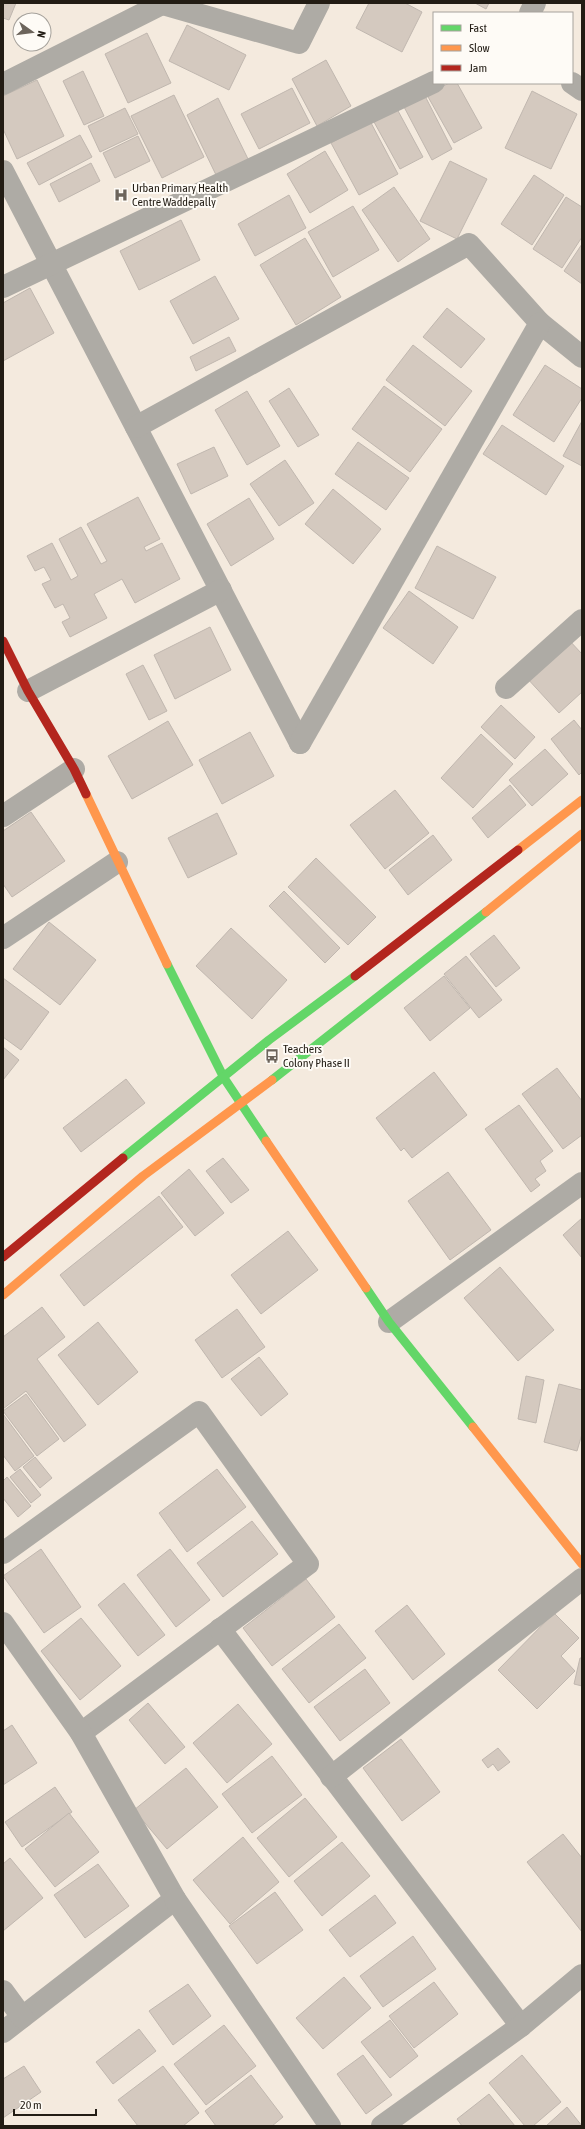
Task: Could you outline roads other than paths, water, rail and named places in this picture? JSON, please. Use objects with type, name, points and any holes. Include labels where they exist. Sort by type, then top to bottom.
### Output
[{"type":"street","points":[[3,84],[161,4],[299,43],[319,3]]},
{"type":"street","points":[[530,12],[535,3]]},
{"type":"street","points":[[3,287],[433,82]]},
{"type":"street","points":[[573,84],[582,90]]},
{"type":"street","points":[[3,170],[300,742],[540,322]]},
{"type":"street","points":[[136,428],[469,244],[540,322],[582,356]]},
{"type":"street","points":[[28,691],[221,590]]},
{"type":"street","points":[[506,688],[582,620]]},
{"type":"street","points":[[3,641],[28,691],[74,769],[117,862],[224,1078],[390,1322],[582,1564]]},
{"type":"street","points":[[3,816],[74,769]]},
{"type":"street","points":[[3,1257],[269,1040],[362,972],[582,800]]},
{"type":"street","points":[[3,1295],[143,1176],[242,1103],[442,947],[582,834]]},
{"type":"street","points":[[3,938],[117,862]]},
{"type":"street","points":[[390,1322],[582,1183]]},
{"type":"street","points":[[3,1553],[199,1412],[308,1564],[82,1733]]},
{"type":"street","points":[[331,1776],[582,1579]]},
{"type":"street","points":[[3,1623],[82,1733],[175,1899],[330,2126]]},
{"type":"street","points":[[220,1629],[521,2026]]},
{"type":"street","points":[[3,2032],[175,1899]]},
{"type":"street","points":[[382,2126],[521,2026],[582,1975]]},
{"type":"street","points":[[3,1991],[22,2017]]},
{"type":"place","name":"Urban Primary Health Centre Waddepally","points":[[121,195]]},
{"type":"place","name":"Teachers Colony Phase II","points":[[272,1056]]}]
